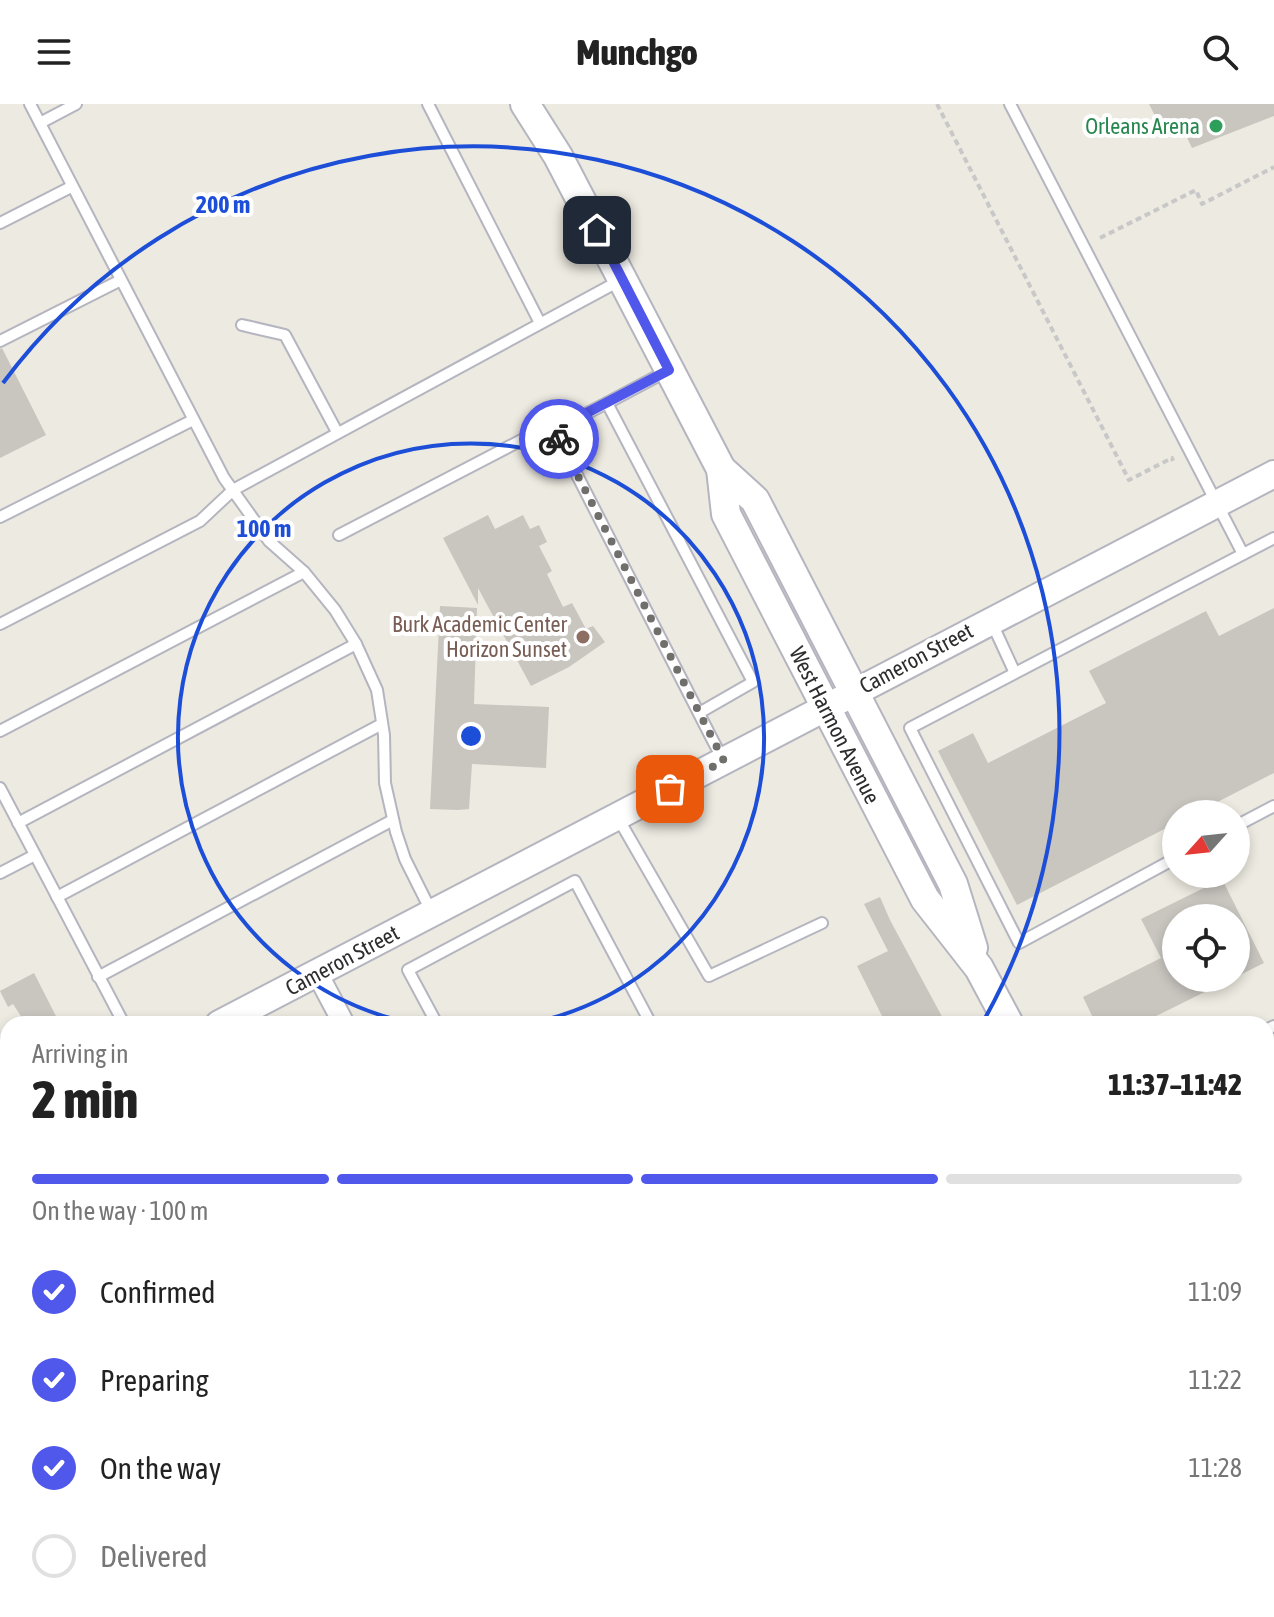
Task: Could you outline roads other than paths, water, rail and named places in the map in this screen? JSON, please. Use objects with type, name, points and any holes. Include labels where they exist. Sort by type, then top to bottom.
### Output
[{"type":"main road","name":"West Harmon Avenue","points":[[525,104],[558,156],[721,469],[755,500],[953,884],[979,968]]},
{"type":"main road","name":"West Harmon Avenue","points":[[721,469],[726,514],[925,899],[979,968],[1005,1016]]},
{"type":"street","name":"Cameron Street","points":[[234,1016],[1274,474]]},
{"type":"street","points":[[317,973],[340,1016]]},
{"type":"lane","points":[[30,104],[119,281],[233,490],[269,541],[304,572],[335,610],[356,644],[377,690],[385,783],[393,820],[405,859],[432,913]]},
{"type":"lane","points":[[40,123],[76,104]]},
{"type":"lane","points":[[428,104],[540,323]]},
{"type":"lane","points":[[1010,104],[1243,554]]},
{"type":"lane","points":[[0,223],[71,187]]},
{"type":"lane","points":[[0,624],[200,521],[233,490],[623,279]]},
{"type":"lane","points":[[0,341],[119,281]]},
{"type":"lane","points":[[242,325],[285,335],[337,432]]},
{"type":"lane","points":[[339,535],[535,433],[554,430],[669,370]]},
{"type":"lane","points":[[607,403],[753,682],[699,713]]},
{"type":"lane","points":[[0,517],[193,420]]},
{"type":"lane","points":[[554,430],[724,761]]},
{"type":"lane","points":[[1162,866],[1019,943],[910,728],[1014,671],[1274,538]]},
{"type":"lane","points":[[0,731],[304,572]]},
{"type":"lane","points":[[991,619],[1014,671]]},
{"type":"lane","points":[[18,823],[356,644]]},
{"type":"lane","points":[[57,897],[382,724]]},
{"type":"lane","points":[[0,788],[120,1016]]},
{"type":"lane","points":[[1250,819],[1274,806]]},
{"type":"lane","points":[[617,817],[709,976],[822,923]]},
{"type":"lane","points":[[98,977],[393,820]]},
{"type":"lane","points":[[0,873],[35,855]]},
{"type":"lane","points":[[433,1016],[408,970],[575,881],[647,1016]]},
{"type":"place","name":"Orleans Arena","points":[[1216,126]]},
{"type":"place","name":"Burk Academic Center Horizon Sunset","points":[[583,637]]}]
